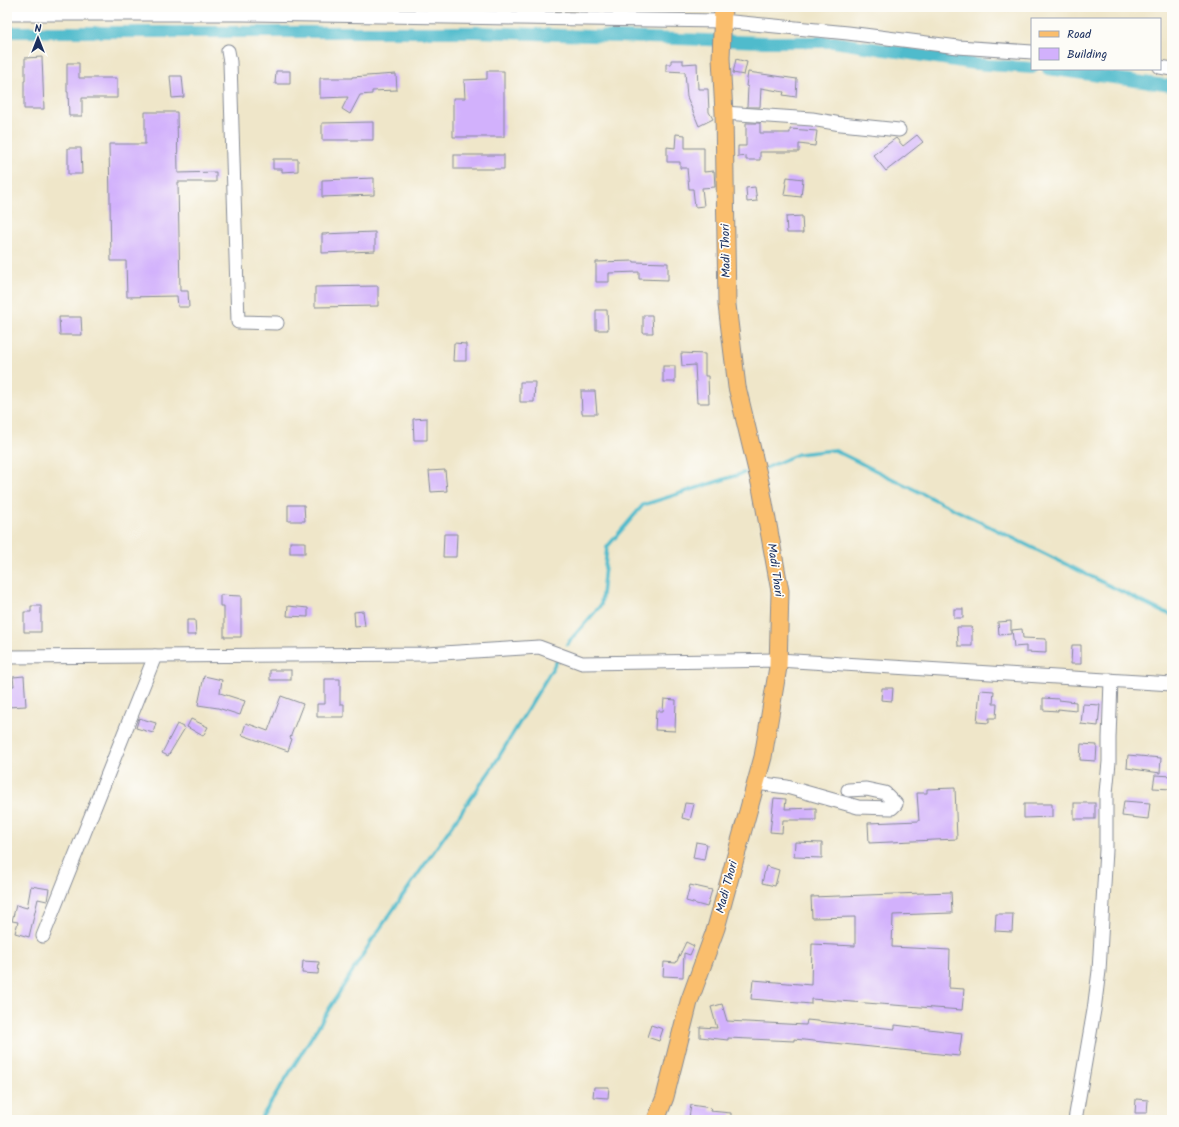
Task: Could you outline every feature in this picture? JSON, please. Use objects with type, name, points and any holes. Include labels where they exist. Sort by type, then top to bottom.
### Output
[{"type":"main road","name":"Madi Thori","points":[[656,1120],[665,1097],[689,1002],[716,928],[763,757],[778,660],[780,591],[762,487],[737,387],[727,305],[722,20]]},
{"type":"street","points":[[7,14],[113,10],[341,11],[722,20],[848,33],[958,47],[1031,52]]},
{"type":"street","points":[[228,51],[230,62],[238,322],[277,323]]},
{"type":"street","points":[[1161,67],[1172,69]]},
{"type":"street","points":[[724,113],[812,119],[841,124],[899,130]]},
{"type":"street","points":[[7,657],[427,654],[539,647],[582,663],[778,660],[1172,684]]},
{"type":"street","points":[[43,936],[155,656]]},
{"type":"street","points":[[1075,1120],[1094,1010],[1099,970],[1106,850],[1106,799],[1109,762],[1108,738],[1111,680]]},
{"type":"street","points":[[756,783],[787,787],[858,807],[892,808],[896,804],[885,793],[866,789],[848,790]]},
{"type":"building","points":[[42,57],[44,109],[24,109],[25,58]]},
{"type":"building","points":[[736,59],[747,62],[744,75],[733,73]]},
{"type":"building","points":[[671,60],[683,60],[683,64],[697,63],[698,89],[708,89],[709,112],[713,119],[699,126],[687,97],[685,72],[666,71],[666,64],[671,64]]},
{"type":"building","points":[[67,63],[79,63],[79,78],[117,78],[117,98],[82,98],[82,116],[69,116]]},
{"type":"building","points":[[276,71],[290,71],[290,84],[275,84]]},
{"type":"building","points":[[487,71],[504,71],[504,137],[453,137],[453,98],[465,98],[464,80],[487,79]]},
{"type":"building","points":[[748,72],[797,79],[796,97],[783,95],[784,92],[761,88],[760,107],[747,107],[748,87],[746,86]]},
{"type":"building","points":[[396,74],[397,90],[372,91],[372,94],[360,95],[350,114],[342,109],[348,97],[320,98],[320,78],[352,78]]},
{"type":"building","points":[[170,76],[182,76],[184,97],[172,98]]},
{"type":"building","points":[[145,112],[177,112],[178,173],[216,172],[216,182],[178,182],[180,291],[188,291],[189,307],[178,307],[177,296],[127,297],[126,261],[111,261],[109,144],[145,144]]},
{"type":"building","points":[[373,122],[373,140],[322,140],[322,123]]},
{"type":"building","points":[[746,123],[760,123],[760,133],[790,133],[790,129],[817,131],[815,146],[799,144],[799,152],[760,152],[760,160],[746,160],[746,156],[738,157],[738,146],[746,146]]},
{"type":"building","points":[[676,134],[685,135],[685,148],[704,148],[704,172],[714,171],[715,187],[702,188],[704,206],[695,207],[693,189],[689,189],[687,168],[680,168],[680,162],[667,162],[667,147],[675,148]]},
{"type":"building","points":[[917,135],[923,142],[886,171],[873,155],[896,138],[903,146]]},
{"type":"building","points":[[68,148],[81,148],[82,174],[68,174]]},
{"type":"building","points":[[454,155],[504,155],[504,169],[454,169]]},
{"type":"building","points":[[273,159],[298,159],[298,171],[282,172],[282,169],[273,169]]},
{"type":"building","points":[[787,177],[803,179],[801,197],[784,195]]},
{"type":"building","points":[[374,178],[374,195],[322,197],[322,180]]},
{"type":"building","points":[[755,187],[757,201],[747,202],[746,188]]},
{"type":"building","points":[[802,216],[803,233],[787,233],[786,217]]},
{"type":"building","points":[[375,232],[375,251],[322,253],[322,234]]},
{"type":"building","points":[[634,261],[668,263],[668,280],[639,279],[639,272],[609,273],[609,282],[596,282],[596,262]]},
{"type":"building","points":[[378,286],[378,306],[315,307],[315,287]]},
{"type":"building","points":[[596,310],[607,310],[608,330],[596,330]]},
{"type":"building","points":[[643,315],[652,315],[653,333],[643,333]]},
{"type":"building","points":[[59,317],[81,317],[82,335],[60,335]]},
{"type":"building","points":[[454,343],[466,344],[466,361],[453,361]]},
{"type":"building","points":[[681,353],[705,354],[705,376],[708,376],[709,403],[697,403],[695,365],[682,366]]},
{"type":"building","points":[[663,366],[675,366],[675,382],[663,382]]},
{"type":"building","points":[[520,382],[535,382],[534,402],[520,402]]},
{"type":"building","points":[[581,391],[595,391],[597,414],[582,414]]},
{"type":"building","points":[[427,418],[427,440],[414,440],[413,419]]},
{"type":"building","points":[[445,470],[447,491],[431,492],[429,471]]},
{"type":"building","points":[[288,505],[304,505],[305,521],[288,521]]},
{"type":"building","points":[[444,534],[457,534],[456,557],[443,557]]},
{"type":"building","points":[[290,542],[305,542],[305,553],[290,553]]},
{"type":"building","points":[[220,595],[241,596],[241,637],[224,637],[224,606],[220,606]]},
{"type":"building","points":[[31,606],[41,606],[41,632],[24,632],[24,612],[31,612]]},
{"type":"building","points":[[288,606],[308,608],[308,617],[287,616]]},
{"type":"building","points":[[954,609],[963,609],[963,618],[954,618]]},
{"type":"building","points":[[363,611],[365,626],[355,627],[354,612]]},
{"type":"building","points":[[187,620],[195,620],[196,635],[187,635]]},
{"type":"building","points":[[1011,621],[1011,634],[999,635],[998,622]]},
{"type":"building","points":[[957,627],[972,627],[972,646],[958,646]]},
{"type":"building","points":[[1022,629],[1023,638],[1046,639],[1046,653],[1026,652],[1026,646],[1014,647],[1012,630]]},
{"type":"building","points":[[1072,645],[1081,645],[1081,664],[1071,664]]},
{"type":"building","points":[[270,670],[291,670],[291,680],[270,680]]},
{"type":"building","points":[[24,676],[26,706],[7,707],[7,686],[14,686],[13,677]]},
{"type":"building","points":[[204,676],[222,680],[220,693],[245,701],[240,715],[218,708],[198,705]]},
{"type":"building","points":[[325,679],[340,679],[340,704],[344,704],[344,717],[317,717],[317,704],[325,704]]},
{"type":"building","points":[[882,688],[893,688],[892,701],[881,700]]},
{"type":"building","points":[[980,690],[994,691],[993,704],[997,704],[996,718],[989,718],[989,723],[977,722]]},
{"type":"building","points":[[281,696],[303,704],[290,738],[292,739],[288,751],[242,735],[246,723],[268,731]]},
{"type":"building","points":[[1043,698],[1076,702],[1076,711],[1058,709],[1058,711],[1043,710]]},
{"type":"building","points":[[664,699],[676,700],[675,731],[655,730],[656,711],[663,711]]},
{"type":"building","points":[[1083,704],[1100,705],[1098,726],[1081,724]]},
{"type":"building","points":[[139,718],[156,723],[153,733],[136,728]]},
{"type":"building","points":[[191,719],[208,727],[203,736],[187,727]]},
{"type":"building","points":[[177,724],[185,728],[168,756],[162,753]]},
{"type":"building","points":[[1081,744],[1097,745],[1096,761],[1080,760]]},
{"type":"building","points":[[1128,755],[1161,758],[1160,773],[1127,768]]},
{"type":"building","points":[[1155,775],[1172,776],[1172,789],[1153,788]]},
{"type":"building","points":[[955,788],[957,839],[869,843],[868,823],[919,821],[917,793],[927,793],[927,789]]},
{"type":"building","points":[[774,798],[786,799],[785,809],[816,808],[816,820],[783,820],[782,833],[770,832]]},
{"type":"building","points":[[1124,801],[1150,803],[1148,819],[1122,816]]},
{"type":"building","points":[[685,803],[694,804],[690,820],[682,818]]},
{"type":"building","points":[[1074,803],[1095,803],[1095,819],[1074,819]]},
{"type":"building","points":[[1024,804],[1052,804],[1052,817],[1024,818]]},
{"type":"building","points":[[696,842],[707,844],[704,860],[693,858]]},
{"type":"building","points":[[795,842],[822,843],[822,858],[794,857]]},
{"type":"building","points":[[766,866],[779,870],[775,886],[762,883]]},
{"type":"building","points":[[690,885],[712,890],[707,907],[686,901]]},
{"type":"building","points":[[31,886],[49,889],[47,901],[38,899],[29,937],[15,933],[18,922],[12,921],[16,905],[27,908]]},
{"type":"building","points":[[951,892],[952,913],[893,915],[892,947],[950,950],[949,988],[964,989],[962,1010],[811,999],[811,1004],[751,999],[753,980],[811,985],[812,944],[855,946],[855,917],[812,918],[811,897]]},
{"type":"building","points":[[996,914],[1013,914],[1012,932],[995,931]]},
{"type":"building","points":[[686,942],[694,946],[690,955],[684,953],[683,977],[663,976],[664,962],[676,963]]},
{"type":"building","points":[[303,961],[319,962],[318,974],[302,973]]},
{"type":"building","points":[[722,1004],[727,1021],[806,1025],[807,1020],[895,1029],[895,1025],[962,1033],[959,1056],[794,1039],[794,1041],[728,1038],[728,1040],[700,1037],[700,1027],[717,1028],[711,1007]]},
{"type":"building","points":[[651,1025],[663,1029],[659,1041],[647,1037]]},
{"type":"building","points":[[594,1087],[609,1087],[608,1098],[593,1097]]},
{"type":"building","points":[[1136,1099],[1148,1100],[1147,1113],[1135,1113]]},
{"type":"building","points":[[691,1105],[711,1108],[710,1111],[731,1113],[731,1120],[701,1120],[689,1118]]},
{"type":"waterway","points":[[7,32],[476,32],[763,42],[834,42],[975,64],[1031,68]]},
{"type":"waterway","points":[[1055,70],[1172,86]]},
{"type":"waterway","points":[[766,468],[798,454],[834,450],[1159,610],[1172,615]]},
{"type":"waterway","points":[[567,644],[601,605],[607,547],[643,505],[744,473]]},
{"type":"waterway","points":[[260,1120],[372,940],[492,768],[557,661]]}]
